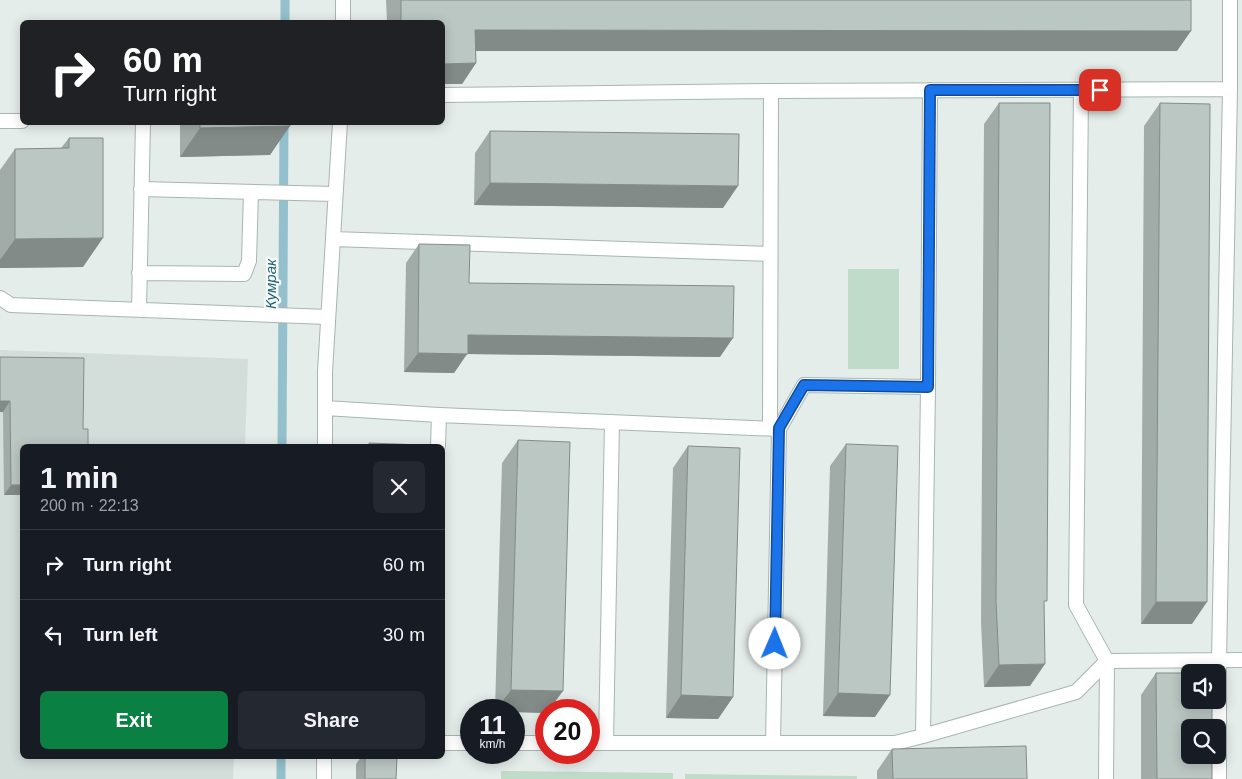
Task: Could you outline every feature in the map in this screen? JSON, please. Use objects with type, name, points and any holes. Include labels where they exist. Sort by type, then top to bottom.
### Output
[{"type":"lane","points":[[343,0],[343,20]]},
{"type":"lane","points":[[1219,779],[1219,660],[1230,0]]},
{"type":"lane","points":[[445,95],[1230,89]]},
{"type":"lane","points":[[923,736],[930,90]]},
{"type":"lane","points":[[1081,90],[1076,605],[1107,661],[1106,779]]},
{"type":"lane","points":[[771,91],[770,254],[775,428],[773,743]]},
{"type":"lane","points":[[0,120],[20,121]]},
{"type":"lane","points":[[139,310],[142,125]]},
{"type":"lane","points":[[324,444],[328,317],[340,125]]},
{"type":"lane","points":[[141,189],[335,194]]},
{"type":"lane","points":[[139,273],[244,274],[249,261],[251,192]]},
{"type":"lane","points":[[333,240],[770,254]]},
{"type":"lane","points":[[0,298],[12,305],[328,317]]},
{"type":"lane","points":[[775,428],[804,385],[928,387]]},
{"type":"lane","points":[[325,408],[439,415],[775,428]]},
{"type":"lane","points":[[438,444],[439,415]]},
{"type":"lane","points":[[606,743],[612,422]]},
{"type":"lane","points":[[600,743],[894,743],[1076,692],[1107,661],[1242,660]]},
{"type":"lane","points":[[445,743],[460,743]]},
{"type":"lane","points":[[324,759],[324,779]]},
{"type":"shaded area","points":[[0,350],[248,359],[245,444],[20,444],[20,759],[234,759],[233,779],[0,779]]},
{"type":"green space","points":[[848,269],[899,269],[899,369],[848,369]]},
{"type":"green space","points":[[501,771],[673,773],[673,779],[501,779]]},
{"type":"green space","points":[[685,774],[857,776],[857,779],[685,779]]},
{"type":"building","points":[[401,0],[1191,0],[1191,31],[475,30],[476,63],[445,64],[445,20],[401,20]]},
{"type":"building","points":[[999,103],[1050,103],[1047,601],[1044,601],[1045,664],[999,665],[996,601]]},
{"type":"building","points":[[1160,103],[1210,104],[1207,602],[1156,602]]},
{"type":"building","points":[[200,125],[290,125],[290,126],[200,128]]},
{"type":"building","points":[[490,131],[739,134],[738,186],[490,183]]},
{"type":"building","points":[[69,138],[103,138],[103,238],[15,239],[15,149],[69,148]]},
{"type":"building","points":[[419,244],[470,245],[469,283],[734,286],[733,338],[468,335],[468,354],[418,353]]},
{"type":"building","points":[[0,357],[84,358],[83,429],[88,429],[88,444],[20,444],[20,485],[11,485],[10,401],[0,401]]},
{"type":"building","points":[[518,440],[570,442],[563,691],[511,690]]},
{"type":"building","points":[[846,444],[898,446],[890,695],[838,693]]},
{"type":"building","points":[[688,446],[740,448],[733,697],[681,695]]},
{"type":"building","points":[[1156,673],[1181,673],[1181,709],[1212,709],[1212,719],[1181,719],[1181,764],[1212,764],[1212,779],[1157,779]]},
{"type":"building","points":[[1026,746],[1027,779],[893,779],[892,749]]},
{"type":"building","points":[[365,759],[397,759],[396,779],[365,779]]},
{"type":"waterway","name":"Кумрак","points":[[285,0],[285,20]]},
{"type":"waterway","name":"Кумрак","points":[[282,444],[284,125]]},
{"type":"waterway","name":"Кумрак","points":[[281,759],[281,779]]},
{"type":"route","points":[[775,644],[779,428],[804,385],[928,387],[930,90],[1100,90]]}]
